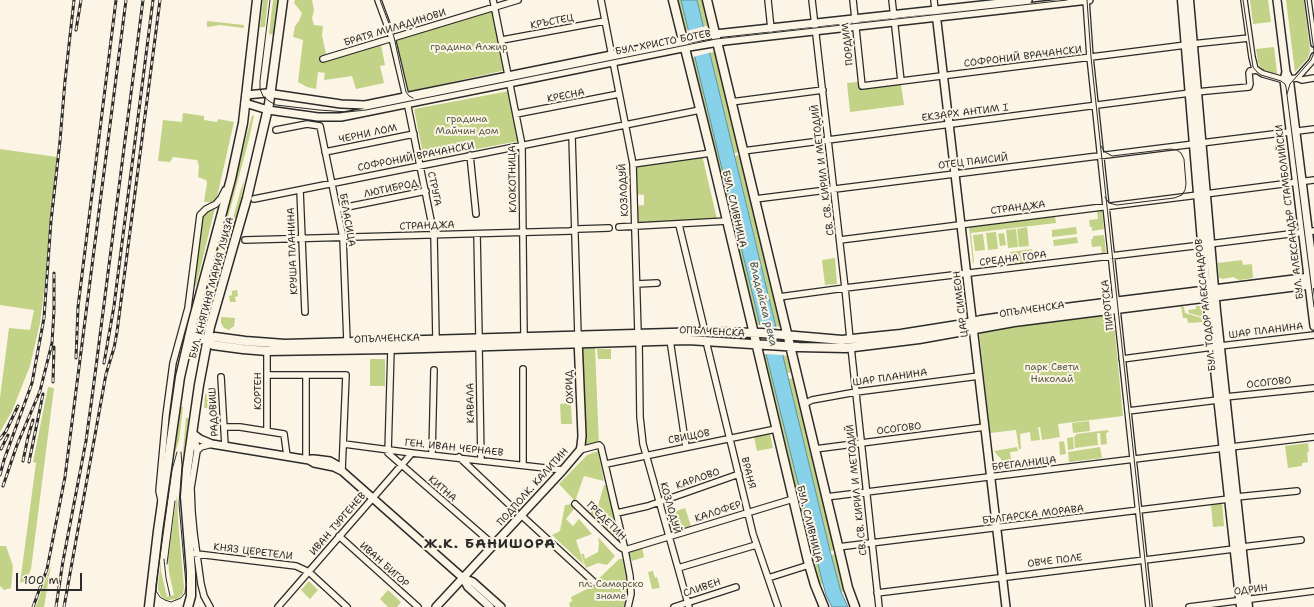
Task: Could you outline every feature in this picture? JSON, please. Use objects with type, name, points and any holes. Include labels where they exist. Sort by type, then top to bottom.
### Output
[{"type":"main road","name":"БУЛ. КНЯГИНЯ МАРИЯ ЛУИЗА","points":[[149,607],[180,377],[189,336],[231,179],[243,123],[257,0]]},
{"type":"main road","name":"БУЛ. КНЯГИНЯ МАРИЯ ЛУИЗА","points":[[187,605],[191,596],[193,554],[184,497],[199,385],[208,340],[268,110],[282,0]]},
{"type":"main road","name":"БУЛ. СЛИВНИЦА","points":[[673,0],[686,44],[700,110],[758,344],[776,429],[809,565],[818,594],[824,607]]},
{"type":"main road","points":[[707,0],[714,39],[779,297],[785,335],[804,404],[848,588],[855,607]]},
{"type":"main road","name":"БУЛ. ХРИСТО БОТЕВ","points":[[936,13],[982,2],[1089,0]]},
{"type":"main road","name":"БУЛ. ТОДОР АЛЕКСАНДРОВ","points":[[1182,0],[1189,44]]},
{"type":"main road","name":"БУЛ. ТОДОР АЛЕКСАНДРОВ","points":[[1188,0],[1189,44],[1206,244],[1244,604]]},
{"type":"main road","name":"БУЛ. АЛЕКСАНДЪР СТАМБОЛИЙСКИ","points":[[1277,0],[1299,182],[1308,232],[1314,326]]},
{"type":"main road","name":"БУЛ. ХРИСТО БОТЕВ","points":[[714,39],[1031,2]]},
{"type":"main road","name":"ЦАР СИМЕОН","points":[[936,13],[968,273],[1006,607]]},
{"type":"main road","name":"БУЛ. ХРИСТО БОТЕВ","points":[[246,99],[268,110],[318,118],[333,118],[406,100],[686,44],[771,29],[815,27]]},
{"type":"main road","name":"БУЛ. ХРИСТО БОТЕВ","points":[[246,99],[270,94],[353,105],[406,100]]},
{"type":"main road","name":"ОПЪЛЧЕНСКА","points":[[638,337],[832,348],[850,343],[918,339],[974,325],[1014,322],[1117,305],[1312,280]]},
{"type":"main road","name":"ОПЪЛЧЕНСКА","points":[[208,340],[215,337],[285,344],[436,339],[479,342],[578,340],[705,332],[785,335],[842,340],[850,343]]},
{"type":"main road","name":"ОПЪЛЧЕНСКА","points":[[189,336],[208,340],[213,345],[267,351],[391,349],[524,337],[578,340]]},
{"type":"main road","name":"ОХРИД","points":[[578,340],[582,436],[580,450]]},
{"type":"main road","points":[[192,433],[200,439],[212,444],[307,460],[314,458],[336,463],[342,471],[463,578],[473,582],[501,607]]},
{"type":"main road","name":"ПОДПОЛК. КАЛИТИН","points":[[436,607],[580,450]]},
{"type":"main road","points":[[463,578],[468,588],[490,607]]},
{"type":"main road","points":[[151,596],[156,607]]},
{"type":"street","name":"СТРУГА","points":[[378,0],[393,38],[434,235],[436,339]]},
{"type":"street","name":"КЛОКОТНИЦА","points":[[493,0],[522,145],[524,337]]},
{"type":"street","name":"БРАТЯ МИЛАДИНОВИ","points":[[323,59],[518,0]]},
{"type":"street","name":"КОЗЛОДУЙ","points":[[601,0],[633,164],[640,417],[642,438],[688,605]]},
{"type":"street","points":[[768,0],[771,29]]},
{"type":"street","name":"СВ. СВ. КИРИЛ И МЕТОДИЙ","points":[[812,0],[840,240],[878,607]]},
{"type":"street","name":"ПОРДИМ","points":[[853,0],[862,86]]},
{"type":"street","points":[[892,0],[901,81]]},
{"type":"street","name":"ЦАР СИМЕОН","points":[[934,0],[936,13]]},
{"type":"street","name":"ПИРОТСКА","points":[[1086,0],[1090,57],[1149,607]]},
{"type":"street","points":[[1244,0],[1253,62],[1257,70],[1264,74],[1286,79],[1297,78],[1302,80],[1314,78]]},
{"type":"street","points":[[1308,0],[1314,44]]},
{"type":"street","name":"КРЪСТЕЦ","points":[[502,40],[605,21]]},
{"type":"street","name":"СОФРОНИЙ ВРАЧАНСКИ","points":[[862,86],[1189,44],[1249,38]]},
{"type":"street","points":[[1297,78],[1312,61],[1314,56]]},
{"type":"street","name":"ЕКЗАРХ АНТИМ I","points":[[743,151],[1249,86],[1250,71],[1257,70]]},
{"type":"street","points":[[731,102],[823,90]]},
{"type":"street","name":"КРЕСНА","points":[[516,114],[619,94]]},
{"type":"street","name":"СОФРОНИЙ ВРАЧАНСКИ","points":[[254,199],[700,110]]},
{"type":"street","name":"БЕЛАСИЦА","points":[[276,130],[307,124],[320,126],[343,238],[347,342]]},
{"type":"street","name":"ОТЕЦ ПАИСИЙ","points":[[755,199],[1314,129]]},
{"type":"street","name":"ЧЕРНИ ЛОМ","points":[[326,152],[414,134]]},
{"type":"street","name":"ОХРИД","points":[[572,136],[578,340]]},
{"type":"street","points":[[633,164],[711,153]]},
{"type":"street","points":[[470,155],[476,214]]},
{"type":"street","name":"БУЛ. КНЯГИНЯ МАРИЯ ЛУИЗА","points":[[162,505],[159,491],[166,415],[174,364],[188,308],[200,215],[206,209],[218,202],[231,179]]},
{"type":"street","name":"СТРАНДЖА","points":[[840,240],[1314,180]]},
{"type":"street","name":"КРУША ПЛАНИНА","points":[[300,190],[305,312]]},
{"type":"street","name":"ЛЮТИБРОД","points":[[337,209],[426,191]]},
{"type":"street","points":[[619,227],[679,225],[727,221]]},
{"type":"street","points":[[679,225],[705,332]]},
{"type":"street","name":"СТРАНДЖА","points":[[244,240],[477,234],[609,228]]},
{"type":"street","name":"СРЕДНА ГОРА","points":[[779,297],[1308,232]]},
{"type":"street","name":"КАВАЛА","points":[[477,234],[481,460]]},
{"type":"street","points":[[637,284],[657,283]]},
{"type":"street","name":"ШАР ПЛАНИНА","points":[[1122,359],[1216,346],[1314,335]]},
{"type":"street","points":[[670,340],[686,447]]},
{"type":"street","name":"ВРАНЯ","points":[[706,341],[756,545],[778,607]]},
{"type":"street","points":[[388,450],[391,349]]},
{"type":"street","name":"КОРТЕН","points":[[267,351],[267,431]]},
{"type":"street","points":[[523,369],[523,465]]},
{"type":"street","points":[[432,455],[434,370]]},
{"type":"street","points":[[267,375],[346,375],[342,471]]},
{"type":"street","points":[[306,375],[307,460]]},
{"type":"street","name":"ШАР ПЛАНИНА","points":[[804,404],[812,400],[856,392],[979,376]]},
{"type":"street","name":"РАДОВИШ","points":[[221,377],[225,446]]},
{"type":"street","name":"ОСОГОВО","points":[[1128,411],[1222,398],[1314,388]]},
{"type":"street","points":[[224,427],[240,427],[284,434],[287,456]]},
{"type":"street","name":"ОСОГОВО","points":[[815,449],[985,427]]},
{"type":"street","name":"СВИЩОВ","points":[[606,464],[776,429]]},
{"type":"street","points":[[192,433],[196,443],[197,452],[192,488],[194,533],[193,554],[204,596],[210,607]]},
{"type":"street","name":"БРЕГАЛНИЦА","points":[[826,497],[991,478],[1314,437]]},
{"type":"street","points":[[197,452],[201,447],[212,444]]},
{"type":"street","name":"ГЕН. ИВАН ЧЕРНАЕВ","points":[[344,444],[563,470]]},
{"type":"street","points":[[580,450],[601,445],[630,577],[628,607]]},
{"type":"street","name":"КИТНА","points":[[388,450],[388,453],[401,465],[488,540]]},
{"type":"street","name":"ИВАН ТУРГЕНЕВ","points":[[279,607],[412,453]]},
{"type":"street","points":[[458,457],[515,510]]},
{"type":"street","name":"КАРЛОВО","points":[[617,513],[659,502],[738,474]]},
{"type":"street","name":"БЪЛГАРСКА МОРАВА","points":[[838,547],[1297,491]]},
{"type":"street","name":"КАЛОФЕР","points":[[625,550],[793,499]]},
{"type":"street","name":"ГРЕДЕТИН","points":[[575,504],[625,550]]},
{"type":"street","points":[[521,515],[594,582]]},
{"type":"street","name":"ИВАН БИГОР","points":[[339,536],[418,607]]},
{"type":"street","name":"ОВЧЕ ПОЛЕ","points":[[877,593],[1301,540]]},
{"type":"street","points":[[678,568],[756,545]]},
{"type":"street","name":"КНЯЗ ЦЕРЕТЕЛИ","points":[[193,554],[293,565],[309,572],[347,607]]},
{"type":"street","points":[[768,578],[809,565]]},
{"type":"street","name":"СЛИВЕН","points":[[674,607],[688,605],[736,587]]},
{"type":"street","name":"ОДРИН","points":[[1190,607],[1244,604],[1314,591]]},
{"type":"street","points":[[818,594],[819,607]]},
{"type":"green space","points":[[263,0],[268,0],[265,27],[260,27]]},
{"type":"green space","points":[[273,0],[279,0],[274,35],[269,34]]},
{"type":"green space","points":[[295,0],[312,0],[314,10],[312,18],[314,25],[323,26],[322,35],[326,54],[320,56],[320,62],[381,45],[385,65],[380,66],[384,83],[356,89],[352,76],[324,80],[325,73],[318,72],[316,89],[307,87],[298,82],[303,40],[293,37],[295,26],[302,13],[294,3]]},
{"type":"green space","points":[[677,0],[681,0],[688,31],[685,31]]},
{"type":"green space","points":[[697,0],[702,0],[709,26],[704,27]]},
{"type":"green space","points":[[1250,0],[1268,0],[1271,22],[1253,24]]},
{"type":"green space","points":[[1286,0],[1304,0],[1310,51],[1308,58],[1295,72]]},
{"type":"green space","name":"градина Алжир","points":[[493,9],[506,70],[407,92],[395,38]]},
{"type":"green space","points":[[207,21],[244,25],[244,27],[220,25],[207,27]]},
{"type":"green space","points":[[1274,47],[1276,74],[1265,71],[1261,68],[1258,62],[1256,49]]},
{"type":"green space","points":[[715,51],[739,152],[734,153],[710,53]]},
{"type":"green space","points":[[695,56],[760,325],[756,325],[691,57]]},
{"type":"green space","points":[[858,82],[859,90],[901,84],[904,105],[850,112],[847,83]]},
{"type":"green space","name":"градина Майчин дом","points":[[509,91],[519,141],[424,159],[414,109]]},
{"type":"green space","points":[[183,113],[204,116],[204,120],[217,122],[218,119],[234,122],[217,197],[216,200],[212,202],[204,202],[207,183],[206,180],[198,177],[199,166],[197,160],[173,157],[170,162],[158,161],[163,120],[182,122]]},
{"type":"green space","points":[[252,115],[254,116],[249,139],[199,326],[199,315]]},
{"type":"green space","points":[[0,149],[57,157],[40,323],[30,366],[12,411],[0,432],[0,398],[9,328],[30,330],[34,310],[0,305]]},
{"type":"green space","points":[[702,155],[717,219],[636,223],[636,206],[644,205],[644,195],[635,194],[634,165]]},
{"type":"green space","points":[[740,155],[781,327],[776,326],[735,156]]},
{"type":"green space","points":[[245,178],[238,213],[207,327],[203,332],[240,192]]},
{"type":"green space","points":[[215,208],[196,286],[194,286],[201,217],[203,214]]},
{"type":"green space","points":[[1102,210],[1104,229],[1092,231],[1089,220],[1098,219],[1097,211]]},
{"type":"green space","points":[[1055,216],[1056,223],[971,233],[973,264],[969,227]]},
{"type":"green space","points":[[1027,227],[1029,246],[1019,247],[1017,229]]},
{"type":"green space","points":[[1076,227],[1077,234],[1052,237],[1052,230]]},
{"type":"green space","points":[[1016,229],[1018,247],[1008,248],[1006,230]]},
{"type":"green space","points":[[996,232],[998,249],[988,250],[986,233]]},
{"type":"green space","points":[[1004,233],[1006,245],[1000,246],[998,234]]},
{"type":"green space","points":[[983,234],[985,250],[975,251],[973,235]]},
{"type":"green space","points":[[1104,235],[1106,253],[1102,254],[1101,246],[1092,247],[1091,239],[1093,239],[1093,236]]},
{"type":"green space","points":[[1077,237],[1078,243],[1054,246],[1053,240]]},
{"type":"green space","points":[[1032,249],[1034,262],[1012,265],[1010,252]]},
{"type":"green space","points":[[835,258],[837,284],[825,285],[822,260]]},
{"type":"green space","points":[[1242,260],[1243,265],[1252,264],[1253,278],[1239,280],[1233,277],[1222,279],[1219,277],[1218,263]]},
{"type":"green space","points":[[237,290],[238,296],[235,297],[236,302],[230,302],[229,296],[232,295],[232,291]]},
{"type":"green space","points":[[1181,306],[1184,307],[1185,313],[1202,318],[1203,322],[1188,323],[1187,318],[1183,318]]},
{"type":"green space","points":[[1196,306],[1200,306],[1203,317],[1189,313],[1188,310],[1196,309]]},
{"type":"green space","name":"парк Свети Николай","points":[[1113,313],[1123,416],[1058,424],[1060,437],[1042,440],[1040,427],[1038,427],[1040,440],[1031,441],[1030,432],[1020,434],[1021,449],[1019,449],[1016,430],[990,433],[979,331],[981,329]]},
{"type":"green space","points":[[221,317],[235,318],[234,327],[229,330],[224,328],[221,323]]},
{"type":"green space","points":[[584,348],[595,348],[599,445],[591,446],[587,445],[584,441],[580,353]]},
{"type":"green space","points":[[597,349],[611,349],[611,359],[598,359]]},
{"type":"green space","points":[[762,354],[766,354],[816,555],[813,556]]},
{"type":"green space","points":[[782,355],[787,356],[792,372],[787,373]]},
{"type":"green space","points":[[370,359],[385,359],[385,386],[370,386]]},
{"type":"green space","points":[[794,378],[835,550],[830,551],[788,379]]},
{"type":"green space","points":[[48,387],[54,388],[31,569],[26,580],[20,583],[36,463],[33,462]]},
{"type":"green space","points":[[205,394],[211,395],[209,408],[204,408]]},
{"type":"green space","points":[[571,403],[572,424],[561,424],[560,404]]},
{"type":"green space","points":[[180,407],[183,407],[179,441],[172,461]]},
{"type":"green space","points":[[186,418],[190,418],[182,465],[183,452]]},
{"type":"green space","points":[[1089,421],[1090,431],[1073,433],[1072,423]]},
{"type":"green space","points":[[1108,430],[1109,432],[1106,433],[1107,444],[1101,445],[1100,433],[1097,433],[1098,445],[1075,448],[1074,436],[1076,436],[1076,434]]},
{"type":"green space","points":[[770,434],[773,448],[757,451],[754,437]]},
{"type":"green space","points":[[1073,437],[1074,449],[1068,450],[1067,438]]},
{"type":"green space","points":[[1064,441],[1066,454],[1060,455],[1059,442]]},
{"type":"green space","points":[[1308,443],[1308,462],[1302,463],[1302,466],[1288,468],[1285,446]]},
{"type":"green space","points":[[1017,447],[1018,451],[1010,452],[1012,464],[1006,465],[994,451]]},
{"type":"green space","points":[[1100,447],[1102,458],[1069,462],[1068,452]]},
{"type":"green space","points":[[598,451],[604,481],[584,476],[575,501],[559,484],[587,455]]},
{"type":"green space","points":[[604,485],[607,486],[620,541],[587,510],[592,507],[597,509]]},
{"type":"green space","points":[[177,495],[184,587],[183,594],[180,597],[177,599],[166,600],[161,596],[158,585],[161,560],[161,571],[167,597],[174,595],[169,572],[168,557]]},
{"type":"green space","points":[[1222,502],[1224,526],[1213,527],[1211,504]]},
{"type":"green space","points":[[572,504],[574,509],[566,519],[573,526],[579,519],[592,534],[576,540],[584,565],[552,535],[560,531],[565,505]]},
{"type":"green space","points":[[685,508],[691,526],[671,533],[665,515]]},
{"type":"green space","points":[[598,537],[615,556],[607,565],[598,563],[586,568],[581,554],[584,554],[585,559],[598,552]]},
{"type":"green space","points":[[0,546],[6,546],[13,566],[11,588],[4,590],[0,586]]},
{"type":"green space","points":[[642,548],[644,557],[632,561],[629,552]]},
{"type":"green space","points":[[836,554],[844,591],[841,592],[831,555]]},
{"type":"green space","name":"пл. Самарско знаме","points":[[619,559],[624,559],[628,579],[628,597],[626,607],[570,607],[569,603],[572,601],[571,597],[589,588]]},
{"type":"green space","points":[[817,559],[823,584],[820,585],[814,560]]},
{"type":"green space","points":[[51,565],[44,607],[35,607],[37,603]]},
{"type":"green space","points":[[653,571],[655,578],[657,577],[660,588],[652,589],[648,572]]},
{"type":"green space","points":[[309,581],[318,590],[310,599],[301,590]]},
{"type":"green space","points":[[388,590],[401,602],[397,607],[388,607],[380,599]]},
{"type":"water","name":"Владайска река","points":[[681,0],[697,0],[830,551],[841,592],[848,607],[832,607],[826,595],[766,354]]},
{"type":"pier","points":[[706,26],[712,52],[693,57],[686,31]]},
{"type":"pier","points":[[758,325],[778,327],[784,355],[764,354]]},
{"type":"tram line","points":[[270,0],[260,81],[260,89],[263,96],[276,105],[347,112],[366,110],[716,39],[1067,0]]},
{"type":"tram line","points":[[380,0],[394,37],[406,92],[413,98]]},
{"type":"tram line","points":[[1087,0],[1091,57],[1150,607]]},
{"type":"tram line","points":[[1243,0],[1253,67],[1261,75],[1281,81],[1286,87],[1314,307]]},
{"type":"tram line","points":[[1287,94],[1290,84],[1311,60],[1314,51],[1307,0]]},
{"type":"tram line","points":[[1101,146],[1105,152],[1112,156],[1170,149],[1177,150],[1181,153],[1184,159],[1186,184],[1182,195],[1174,198],[1117,205],[1109,203],[1105,197]]},
{"type":"tram line","points":[[177,452],[172,470],[156,585],[156,591],[160,597],[171,602],[181,598],[185,593],[186,585],[179,504],[182,466],[181,452]]},
{"type":"tram line","points":[[167,564],[175,501]]},
{"type":"tram line","points":[[164,559],[170,596]]},
{"type":"railway","points":[[0,475],[32,383],[44,318],[51,221],[74,0]]},
{"type":"railway","points":[[76,30],[81,0]]},
{"type":"railway","points":[[76,358],[78,307],[116,0]]},
{"type":"railway","points":[[33,607],[47,569],[65,477],[126,0]]},
{"type":"railway","points":[[56,607],[63,561],[86,441],[143,0]]},
{"type":"railway","points":[[104,363],[114,306],[153,0]]},
{"type":"railway","points":[[64,607],[106,374],[117,332],[160,0]]},
{"type":"railway","points":[[3,486],[17,445],[40,391],[52,343],[54,273]]},
{"type":"railway","points":[[53,382],[54,347]]},
{"type":"railway","points":[[29,462],[43,394]]},
{"type":"railway","points":[[0,439],[6,431],[18,406]]},
{"type":"railway","points":[[23,461],[33,420]]},
{"type":"railway","points":[[1,449],[8,435]]},
{"type":"district","name":"Ж.К. БАНИШОРА","points":[[490,544]]}]
